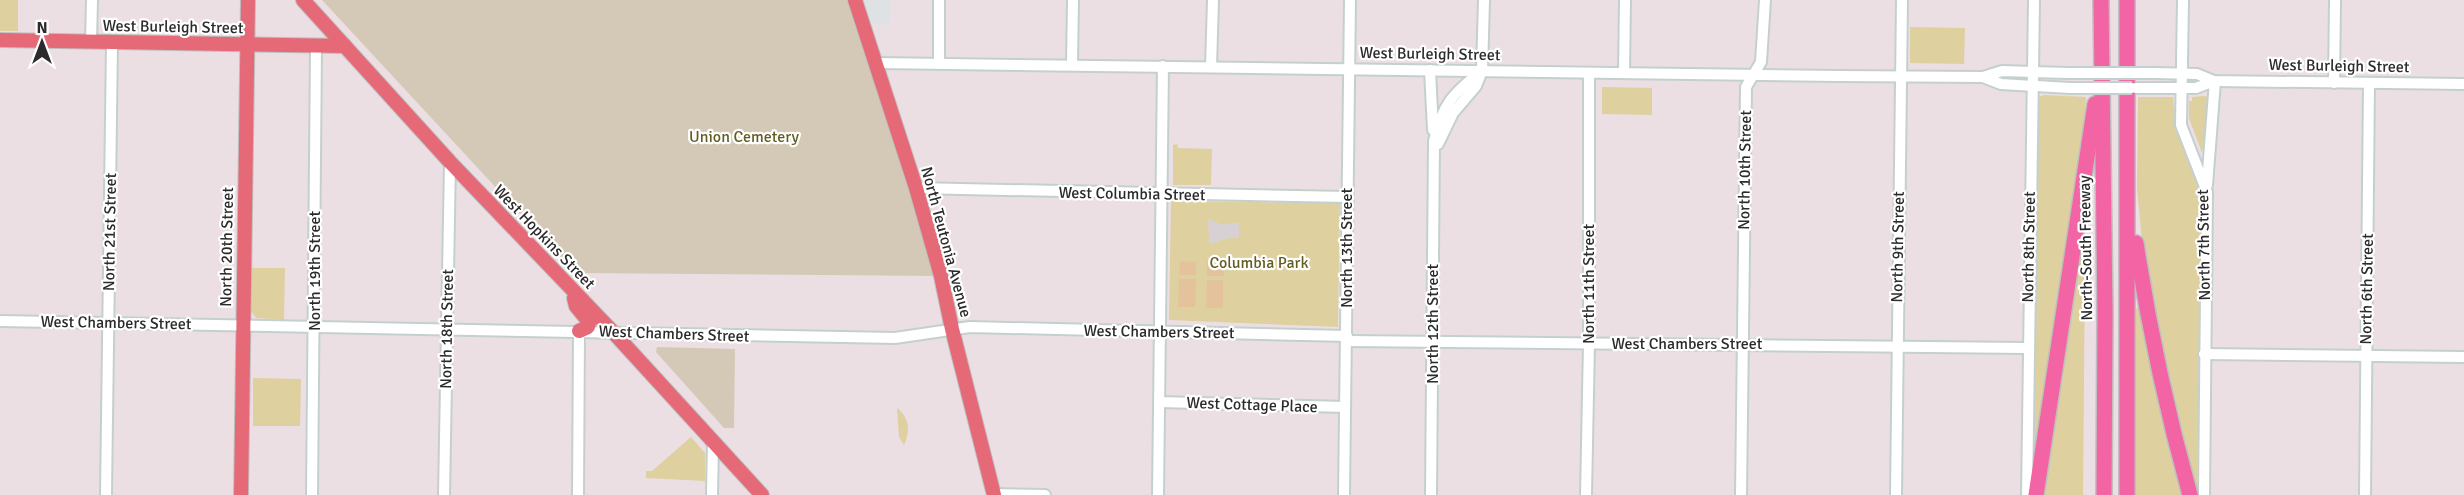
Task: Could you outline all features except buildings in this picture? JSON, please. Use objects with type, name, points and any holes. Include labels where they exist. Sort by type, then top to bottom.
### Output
[{"type":"highway","name":"North-South Freeway","points":[[2101,0],[2105,313],[2104,495]]},
{"type":"highway","points":[[2127,0],[2129,199],[2127,495]]},
{"type":"highway","points":[[2036,495],[2102,66]]},
{"type":"highway","points":[[2129,199],[2146,307],[2171,425],[2190,495]]},
{"type":"main road","name":"North 20th Street","points":[[241,495],[248,0]]},
{"type":"main road","name":"West Hopkins Street","points":[[303,0],[450,162],[613,332],[762,495]]},
{"type":"main road","name":"North Teutonia Avenue","points":[[855,0],[916,188],[941,276],[994,494]]},
{"type":"main road","name":"West Burleigh Street","points":[[0,40],[345,46]]},
{"type":"main road","points":[[573,290],[576,306],[589,322],[588,327],[579,331]]},
{"type":"street","points":[[91,42],[92,0]]},
{"type":"street","points":[[939,0],[939,62]]},
{"type":"street","points":[[1072,64],[1073,0]]},
{"type":"street","points":[[1211,67],[1213,0]]},
{"type":"street","name":"North 13th Street","points":[[1344,495],[1350,0]]},
{"type":"street","name":"North 12th Street","points":[[1431,495],[1434,146],[1453,113],[1476,87],[1482,71],[1484,0]]},
{"type":"street","points":[[1624,73],[1626,0]]},
{"type":"street","name":"North 10th Street","points":[[1741,495],[1746,87],[1761,63],[1765,0]]},
{"type":"street","name":"North 9th Street","points":[[1896,495],[1902,0]]},
{"type":"street","name":"North 8th Street","points":[[2027,495],[2027,348],[2034,0]]},
{"type":"street","name":"North 7th Street","points":[[2183,0],[2181,125],[2207,192],[2204,495]]},
{"type":"street","points":[[2334,83],[2335,0]]},
{"type":"street","name":"North 21st Street","points":[[106,495],[112,42]]},
{"type":"street","name":"North 19th Street","points":[[312,495],[316,46]]},
{"type":"street","name":"West Burleigh Street","points":[[877,63],[939,62],[1900,77],[1983,77],[2002,71],[2181,73],[2196,74],[2215,81],[2464,84]]},
{"type":"street","points":[[1158,495],[1163,66]]},
{"type":"street","points":[[1430,70],[1434,146]]},
{"type":"street","name":"North 11th Street","points":[[1586,495],[1589,343],[1589,72]]},
{"type":"street","name":"West Burleigh Street","points":[[1983,77],[2001,84],[2070,88],[2180,89],[2196,88],[2215,81]]},
{"type":"street","points":[[2207,192],[2215,81]]},
{"type":"street","name":"North 6th Street","points":[[2365,495],[2369,83]]},
{"type":"street","name":"North 18th Street","points":[[444,495],[450,162]]},
{"type":"street","name":"West Columbia Street","points":[[916,188],[1347,197]]},
{"type":"street","name":"West Chambers Street","points":[[0,321],[895,338],[970,327],[1433,343],[2027,348]]},
{"type":"street","points":[[578,495],[579,331]]},
{"type":"street","points":[[2204,354],[2464,357]]},
{"type":"street","name":"West Cottage Place","points":[[1159,402],[1345,407]]},
{"type":"street","points":[[712,495],[713,441]]},
{"type":"street","points":[[994,494],[1045,495]]},
{"type":"shaded area","points":[[855,0],[891,0],[890,23],[863,23]]},
{"type":"shaded area","points":[[1208,219],[1221,224],[1239,223],[1239,238],[1209,244]]},
{"type":"shaded area","points":[[1180,261],[1196,262],[1196,275],[1179,275]]},
{"type":"shaded area","points":[[1207,262],[1224,262],[1224,276],[1207,276]]},
{"type":"shaded area","points":[[1179,279],[1196,279],[1195,307],[1178,307]]},
{"type":"shaded area","points":[[1207,280],[1223,280],[1223,308],[1206,308]]},
{"type":"green space","points":[[0,0],[18,0],[18,31],[0,31]]},
{"type":"green space","name":"Union Cemetery","points":[[322,0],[855,0],[941,276],[575,273]]},
{"type":"green space","points":[[1910,27],[1965,28],[1964,64],[1910,63]]},
{"type":"green space","points":[[1602,87],[1652,88],[1652,115],[1602,114]]},
{"type":"green space","points":[[2044,95],[2086,97],[2082,151],[2037,458],[2033,458],[2037,98]]},
{"type":"green space","points":[[2138,97],[2173,97],[2176,129],[2197,180],[2201,198],[2197,494],[2194,494],[2146,282],[2137,188]]},
{"type":"green space","points":[[2192,97],[2209,97],[2202,153],[2189,118],[2189,101],[2192,101]]},
{"type":"green space","points":[[1177,144],[1178,148],[1212,149],[1211,185],[1173,185],[1173,145]]},
{"type":"green space","name":"Columbia Park","points":[[1171,201],[1340,203],[1338,327],[1169,320]]},
{"type":"green space","points":[[2081,232],[2085,261],[2083,495],[2042,495]]},
{"type":"green space","points":[[251,268],[285,268],[284,320],[256,318],[251,311]]},
{"type":"green space","points":[[2136,308],[2139,308],[2182,495],[2135,495]]},
{"type":"green space","points":[[657,347],[735,349],[734,428],[724,428],[656,352]]},
{"type":"green space","points":[[253,378],[301,379],[300,426],[253,426]]},
{"type":"green space","points":[[897,408],[907,420],[908,425],[904,445],[899,437]]},
{"type":"green space","points":[[691,437],[705,453],[705,481],[646,478],[646,471],[652,471]]}]
